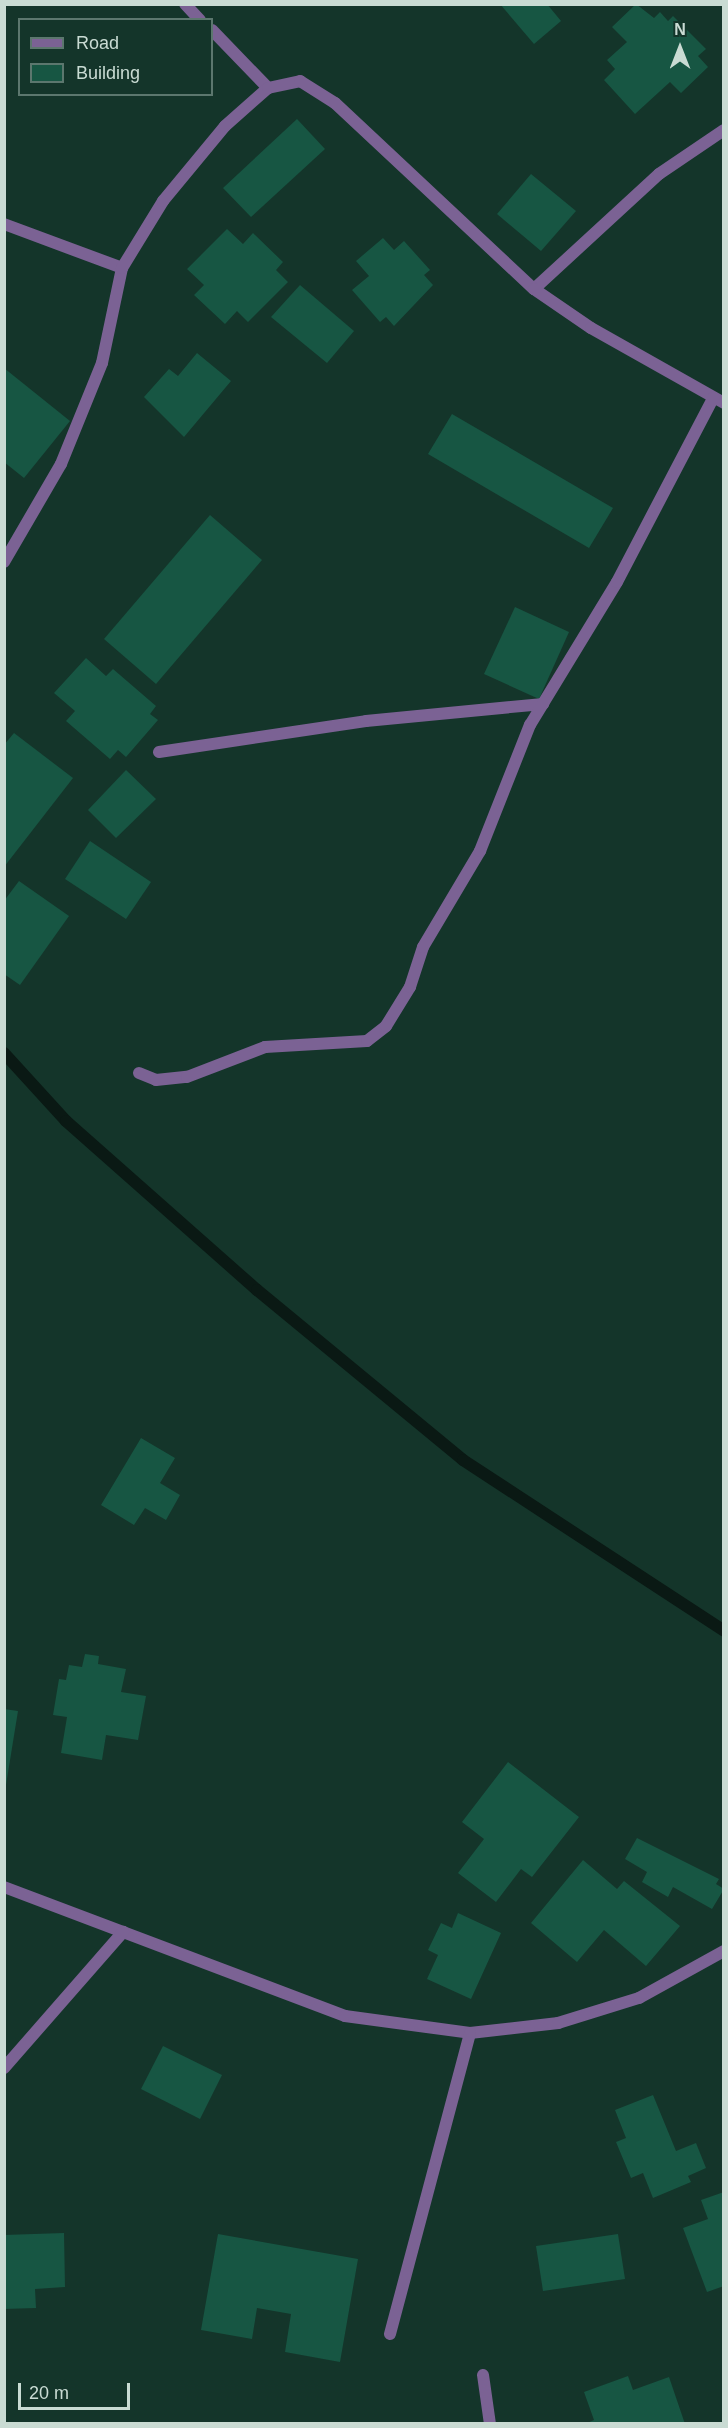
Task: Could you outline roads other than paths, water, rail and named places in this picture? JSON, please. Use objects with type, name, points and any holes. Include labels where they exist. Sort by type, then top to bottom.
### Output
[{"type":"street","points":[[185,4],[198,18]]},
{"type":"street","points":[[213,31],[268,88]]},
{"type":"street","points":[[4,562],[62,464],[102,363],[122,268],[163,201],[225,126],[268,88],[300,81],[335,103],[534,289],[591,328],[718,400],[617,582],[543,704],[480,851],[423,947],[410,987],[386,1026],[368,1041],[265,1047],[187,1077],[156,1080],[139,1073]]},
{"type":"street","points":[[534,289],[659,174],[723,130]]},
{"type":"street","points":[[4,224],[122,268]]},
{"type":"street","points":[[159,752],[366,721],[543,704]]},
{"type":"street","points":[[4,1887],[345,2016],[470,2033],[558,2023],[639,1998],[723,1951]]},
{"type":"street","points":[[4,2068],[123,1932]]},
{"type":"street","points":[[390,2334],[470,2033]]},
{"type":"street","points":[[483,2375],[490,2424]]},
{"type":"waterway","points":[[4,1053],[66,1121],[257,1290],[463,1460],[724,1631]]}]
